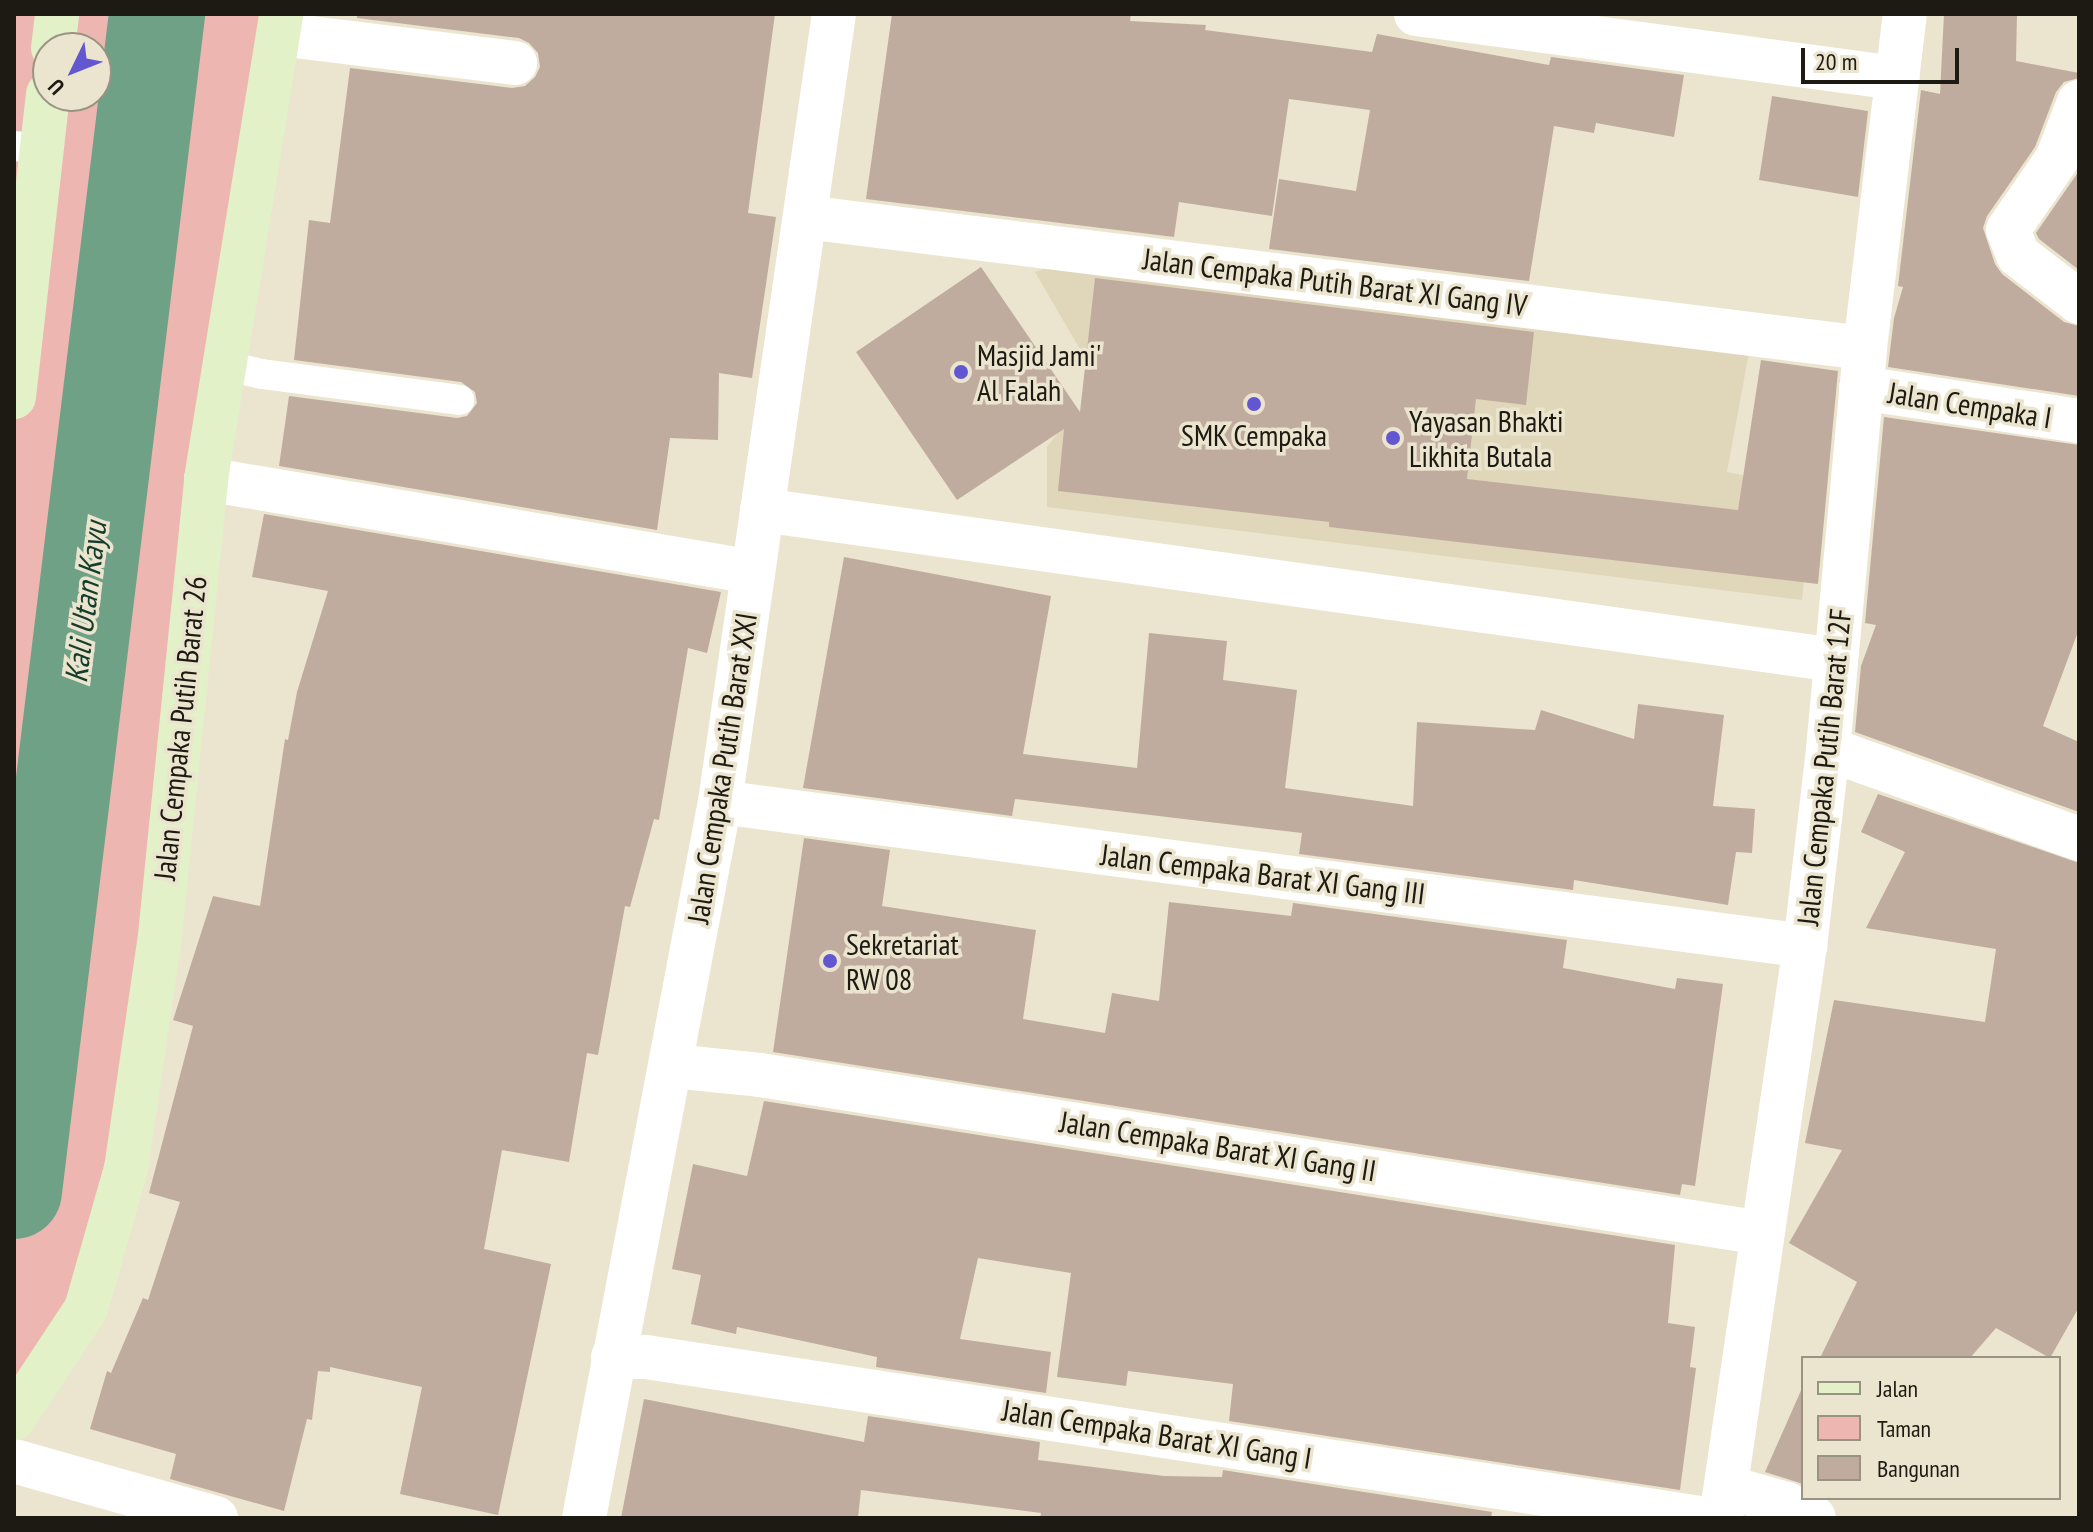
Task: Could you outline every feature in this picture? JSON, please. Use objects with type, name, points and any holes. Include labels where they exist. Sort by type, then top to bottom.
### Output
[{"type":"street","name":"Jalan Cempaka Putih Barat XXI","points":[[584,1518],[720,802],[834,14]]},
{"type":"street","points":[[1416,14],[1898,78]]},
{"type":"street","name":"Jalan Cempaka Putih Barat 12F","points":[[1716,1508],[1762,1233],[1805,946],[1828,749],[1863,368],[1905,14]]},
{"type":"street","points":[[280,24],[515,63]]},
{"type":"street","name":"Jalan Cempaka Putih Barat 26","points":[[14,1418],[86,1309],[126,1169],[160,935],[206,479],[222,365],[280,24]]},
{"type":"street","points":[[2079,102],[2057,159],[2008,230],[2018,255],[2079,302]]},
{"type":"street","points":[[14,397],[28,147],[41,112]]},
{"type":"street","name":"Jalan Cempaka Putih Barat XI Gang IV","points":[[805,217],[1863,368]]},
{"type":"street","name":"Jalan Cempaka I","points":[[1863,368],[2079,421]]},
{"type":"street","points":[[206,479],[753,572]]},
{"type":"street","points":[[762,510],[1835,660]]},
{"type":"street","points":[[1828,749],[2079,839]]},
{"type":"street","name":"Jalan Cempaka Barat XI Gang III","points":[[720,802],[1805,946]]},
{"type":"street","name":"Jalan Cempaka Barat XI Gang II","points":[[672,1066],[776,1077],[1762,1233]]},
{"type":"street","name":"Jalan Cempaka Barat XI Gang I","points":[[613,1357],[646,1357],[1716,1508],[1787,1504],[1814,1518]]},
{"type":"street","points":[[14,1461],[216,1518]]},
{"type":"lane","points":[[222,365],[262,374],[459,400]]},
{"type":"shaded area","name":"Yayasan Bhakti Likhita Butala","points":[[1054,265],[1751,341],[1727,472],[1813,490],[1802,600],[1047,507],[1047,447],[1060,430],[1084,412],[1088,363],[1035,272]]},
{"type":"green space","points":[[14,14],[62,14],[55,32],[32,32],[32,112],[45,112],[14,298]]},
{"type":"green space","points":[[65,14],[281,14],[126,1169],[14,1418],[14,408],[52,112],[112,112],[112,32],[62,32]]},
{"type":"building","points":[[357,14],[775,14],[748,213],[776,217],[752,378],[719,373],[718,440],[670,438],[657,530],[279,466],[289,396],[457,418],[467,416],[477,403],[475,392],[461,382],[294,360],[309,220],[330,223],[350,68],[512,88],[525,86],[540,67],[538,53],[519,38],[357,18]]},
{"type":"building","points":[[892,14],[1131,14],[1130,21],[1206,25],[1205,30],[1372,52],[1377,34],[1549,65],[1551,57],[1684,75],[1674,137],[1596,123],[1594,133],[1554,126],[1529,281],[1269,249],[1279,179],[1356,191],[1370,110],[1289,99],[1272,216],[1179,202],[1174,237],[866,199]]},
{"type":"building","points":[[1944,14],[2017,14],[2016,61],[2079,73],[2079,78],[2064,82],[2056,92],[2035,147],[1987,216],[1983,228],[1995,264],[2002,274],[2064,322],[2079,326],[2079,396],[1888,367],[1894,318],[1903,287],[1898,286],[1921,90],[1940,94]]},
{"type":"building","points":[[1772,96],[1868,111],[1858,197],[1759,180]]},
{"type":"building","points":[[2079,171],[2079,270],[2039,239],[2036,233]]},
{"type":"building","name":"Yayasan Bhakti Likhita Butala","points":[[981,267],[1080,412],[1095,278],[1534,332],[1526,405],[1476,399],[1467,479],[1738,510],[1761,360],[1838,371],[1818,584],[1329,527],[1329,522],[1058,491],[1064,429],[957,500],[856,352]]},
{"type":"building","points":[[1884,417],[2079,445],[2079,629],[2043,726],[2079,742],[2079,812],[1855,732],[1861,666],[1876,625],[1865,623]]},
{"type":"building","points":[[264,514],[721,592],[707,653],[688,648],[659,820],[654,819],[630,907],[625,906],[598,1055],[587,1053],[569,1162],[502,1150],[484,1249],[551,1264],[498,1515],[400,1494],[422,1387],[330,1367],[330,1372],[318,1371],[312,1420],[307,1419],[284,1511],[170,1479],[176,1454],[90,1429],[107,1371],[111,1373],[143,1298],[148,1300],[180,1202],[149,1193],[193,1026],[173,1020],[213,896],[260,906],[285,739],[288,740],[297,692],[328,591],[252,577]]},
{"type":"building","points":[[844,557],[1051,596],[1023,754],[1137,768],[1149,633],[1227,641],[1223,680],[1297,690],[1285,788],[1413,806],[1417,722],[1535,730],[1541,710],[1634,739],[1638,704],[1724,715],[1713,806],[1755,809],[1752,853],[1736,852],[1728,905],[1574,880],[1573,890],[1299,854],[1302,833],[1015,799],[1012,816],[803,788]]},
{"type":"building","points":[[1878,794],[2079,863],[2079,1307],[2051,1356],[1996,1328],[1972,1356],[1821,1356],[1857,1282],[1789,1243],[1842,1150],[1805,1143],[1834,1000],[1985,1022],[1996,949],[1866,928],[1905,852],[1861,832]]},
{"type":"building","points":[[804,838],[890,850],[882,906],[1036,930],[1023,1019],[1105,1033],[1112,993],[1159,1001],[1169,902],[1291,916],[1293,903],[1567,940],[1563,968],[1675,989],[1677,978],[1723,984],[1695,1186],[1682,1184],[1680,1195],[773,1052]]},
{"type":"building","points":[[764,1101],[1675,1245],[1668,1323],[1695,1327],[1690,1367],[1696,1368],[1680,1490],[1229,1421],[1233,1384],[1128,1371],[1126,1386],[1057,1377],[1071,1273],[978,1258],[960,1339],[1051,1352],[1046,1393],[876,1367],[877,1357],[737,1327],[736,1334],[691,1324],[701,1275],[672,1269],[693,1164],[747,1176]]},
{"type":"building","points":[[1801,1391],[1801,1483],[1765,1472]]},
{"type":"building","points":[[644,1399],[864,1442],[868,1416],[1040,1442],[1038,1460],[1164,1476],[1222,1477],[1223,1470],[1492,1512],[1491,1518],[1040,1518],[1041,1513],[861,1490],[858,1518],[621,1518]]},
{"type":"waterway","name":"Kali Utan Kayu","points":[[14,1191],[157,14]]},
{"type":"place","name":"Masjid Jami' Al Falah","points":[[961,372]]},
{"type":"place","name":"SMK Cempaka","points":[[1254,404]]},
{"type":"place","name":"Yayasan Bhakti Likhita Butala","points":[[1393,438]]},
{"type":"place","name":"Sekretariat RW 08","points":[[830,961]]}]
